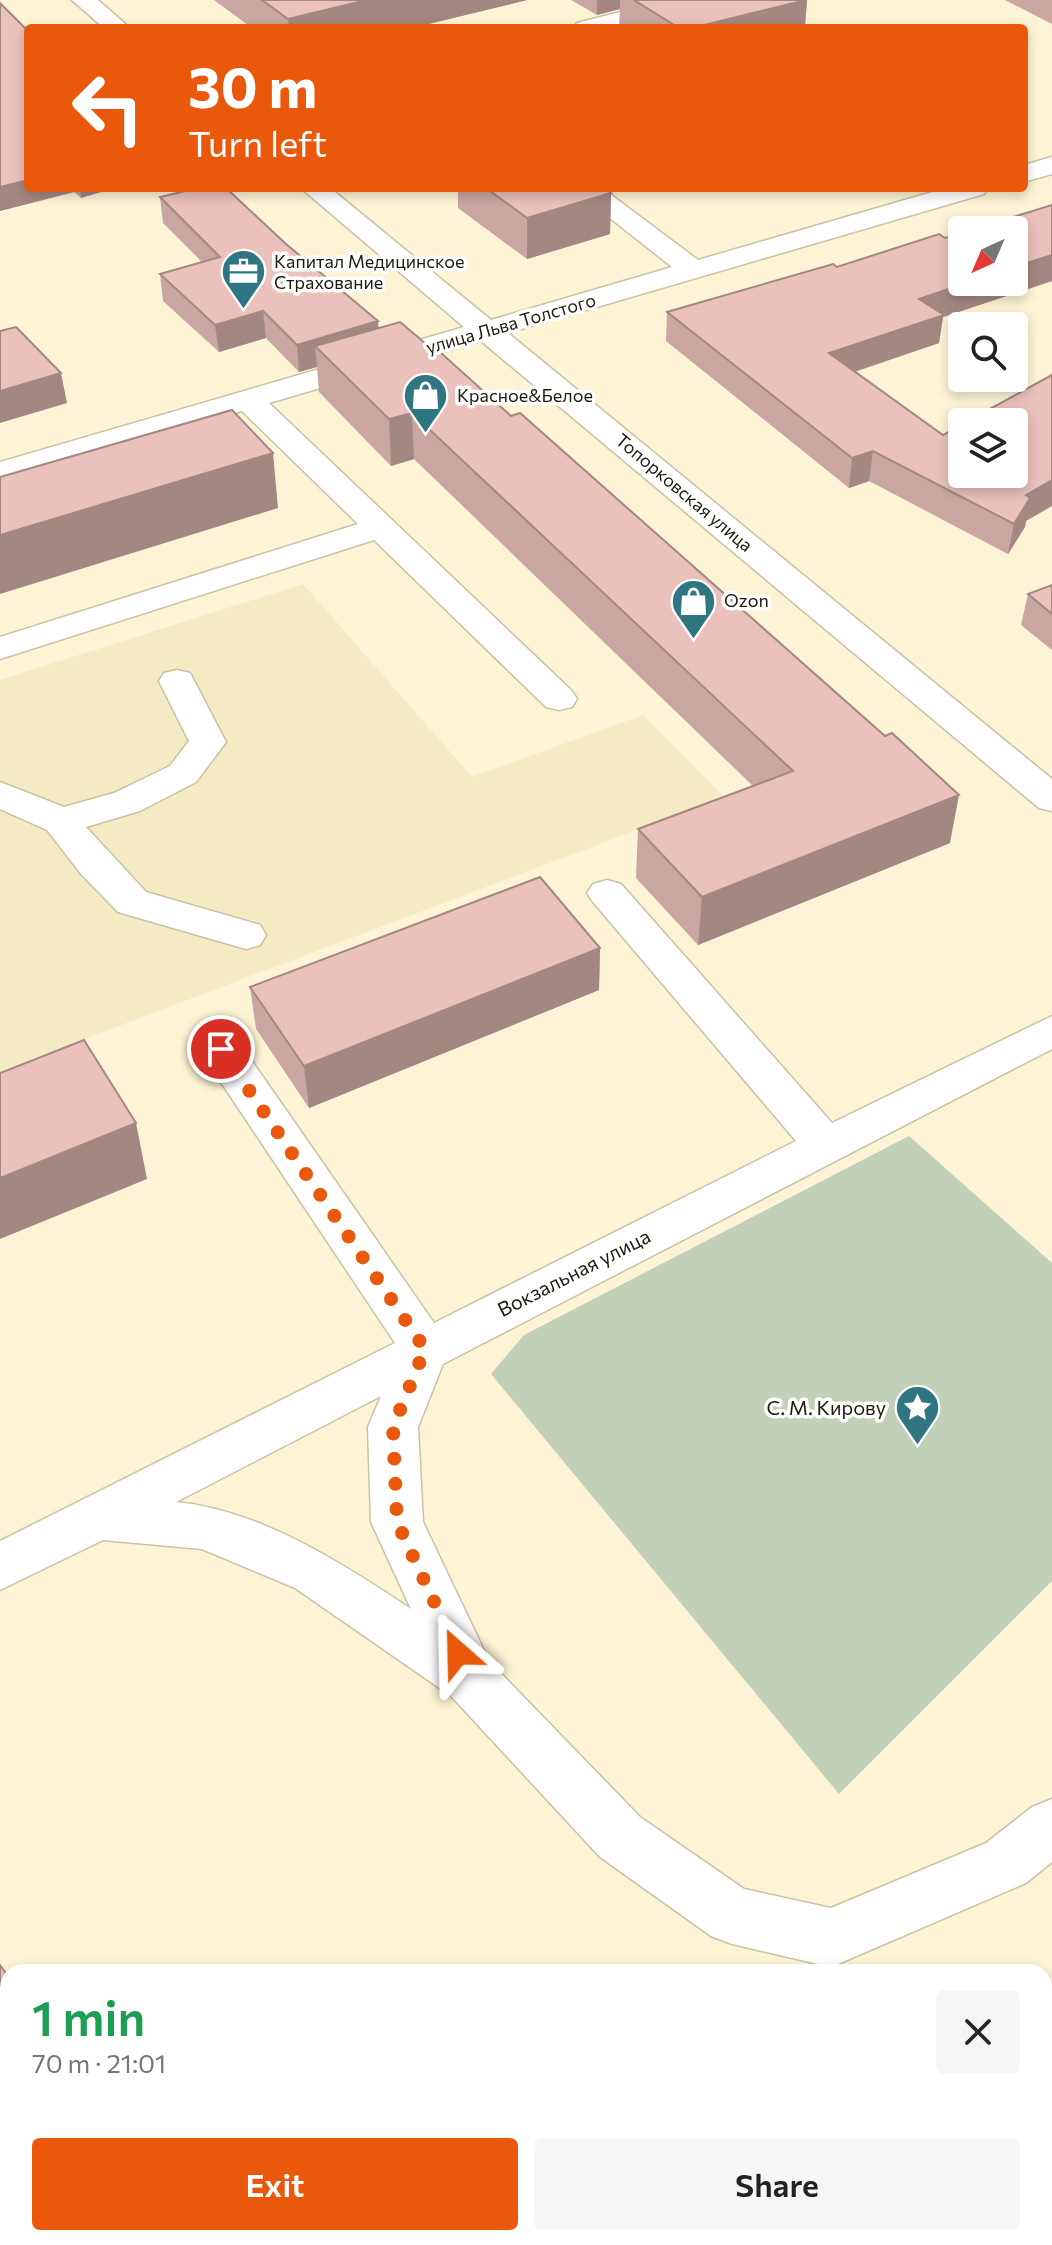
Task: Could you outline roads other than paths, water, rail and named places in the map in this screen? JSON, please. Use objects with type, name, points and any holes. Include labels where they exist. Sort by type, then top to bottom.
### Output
[{"type":"street","points":[[84,0],[113,24]]},
{"type":"street","points":[[601,24],[695,0]]},
{"type":"street","points":[[1028,173],[1052,165]]},
{"type":"street","name":"Топорковская улица","points":[[319,192],[1052,799]]},
{"type":"street","points":[[590,192],[695,271]]},
{"type":"street","name":"улица Льва Толстого","points":[[0,472],[962,192]]},
{"type":"street","points":[[248,400],[559,699]]},
{"type":"street","points":[[0,648],[378,528]]},
{"type":"street","points":[[61,821],[127,802],[183,774],[208,742],[177,681]]},
{"type":"street","points":[[0,794],[61,821],[96,866],[132,902],[246,935]]},
{"type":"street","points":[[607,893],[826,1146]]},
{"type":"street","name":"Вокзальная улица","points":[[3,1565],[1052,1031]]},
{"type":"street","points":[[221,1049],[425,1349],[393,1427],[397,1522],[470,1679]]},
{"type":"street","points":[[97,1517],[206,1527],[313,1572],[470,1679],[620,1837],[732,1915],[833,1955],[1006,1863],[1052,1826]]},
{"type":"place","name":"Капитал Медицинское Страхование","points":[[243,311]]},
{"type":"place","name":"Красное&Белое","points":[[426,435]]},
{"type":"place","name":"Ozon","points":[[693,640]]},
{"type":"place","name":"С. М. Кирову","points":[[917,1447]]}]
